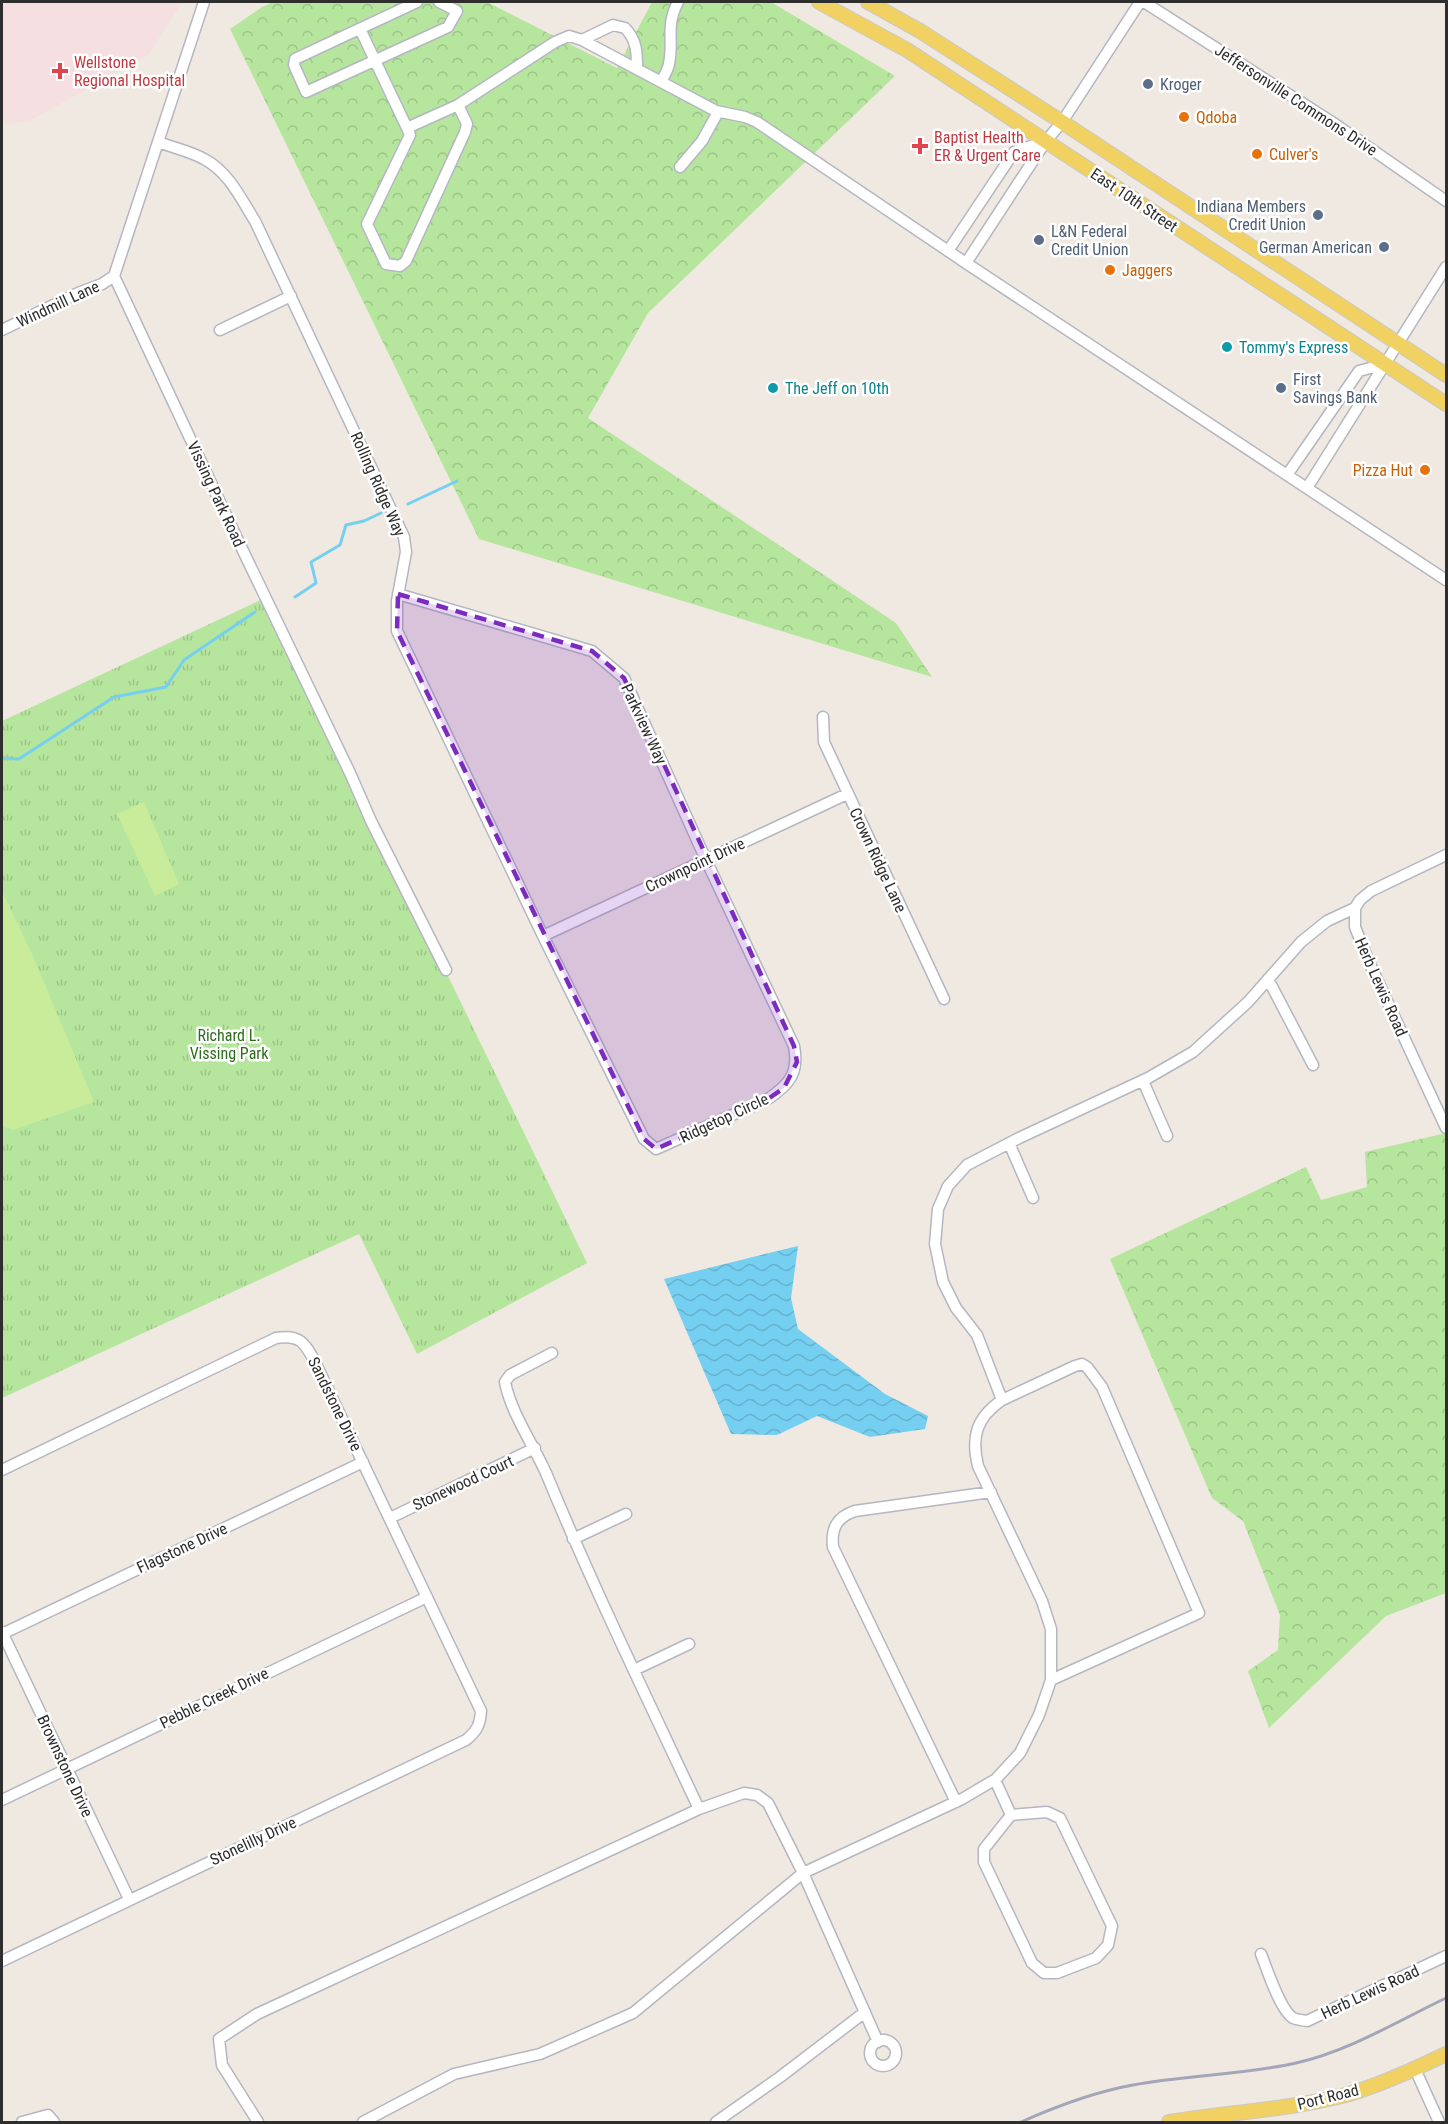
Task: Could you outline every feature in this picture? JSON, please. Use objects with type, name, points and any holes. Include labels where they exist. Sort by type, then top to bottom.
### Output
[{"type":"main road","name":"East 10th Street","points":[[819,2],[908,50],[1446,404]]},
{"type":"main road","name":"East 10th Street","points":[[868,2],[920,31],[1062,122],[1446,375]]},
{"type":"main road","name":"Port Road","points":[[1169,2122],[1307,2103],[1349,2094],[1415,2069],[1446,2054]]},
{"type":"street","points":[[114,276],[204,2]]},
{"type":"street","points":[[417,2],[295,59],[294,66],[306,92],[448,27],[457,11],[440,2]]},
{"type":"street","points":[[661,82],[669,67],[669,25],[678,2]]},
{"type":"street","points":[[966,263],[1046,141],[1062,122],[1142,2]]},
{"type":"street","name":"Jeffersonville Commons Drive","points":[[1142,2],[1338,126],[1446,201]]},
{"type":"street","points":[[582,40],[613,25],[625,28],[634,41],[638,69]]},
{"type":"street","points":[[360,29],[410,135],[367,224],[386,264],[400,266],[406,261],[465,132],[467,124],[458,105]]},
{"type":"street","points":[[407,128],[458,105],[555,42],[569,36],[582,40],[718,111],[757,122],[1446,580]]},
{"type":"street","points":[[680,167],[702,141],[718,111]]},
{"type":"street","points":[[948,251],[1014,152],[1046,141]]},
{"type":"street","name":"Rolling Ridge Way","points":[[159,142],[204,158],[225,175],[255,221],[404,537],[406,552],[398,594],[397,631],[543,936]]},
{"type":"street","points":[[1307,488],[1446,267]]},
{"type":"street","name":"Windmill Lane","points":[[2,330],[78,293],[102,284],[114,276]]},
{"type":"street","name":"Vissing Park Road","points":[[114,276],[371,821],[446,970]]},
{"type":"street","points":[[220,330],[291,296]]},
{"type":"street","points":[[1287,475],[1359,371],[1385,364]]},
{"type":"street","name":"Parkview Way","points":[[398,594],[592,651],[624,678],[706,860]]},
{"type":"street","name":"Crown Ridge Lane","points":[[823,717],[824,742],[944,999]]},
{"type":"street","name":"Crownpoint Drive","points":[[543,936],[847,794]]},
{"type":"street","points":[[1002,1400],[977,1335],[956,1308],[943,1282],[935,1244],[938,1209],[948,1186],[967,1165],[1143,1081],[1193,1052],[1248,1002],[1301,942],[1327,921],[1355,908],[1360,900],[1371,891],[1446,855]]},
{"type":"street","name":"Ridgetop Circle","points":[[543,936],[644,1139],[656,1149],[768,1099],[784,1088],[791,1078],[797,1062],[794,1046],[706,860]]},
{"type":"street","name":"Herb Lewis Road","points":[[1355,908],[1355,927],[1369,962],[1446,1128]]},
{"type":"street","points":[[1268,979],[1313,1065]]},
{"type":"street","points":[[1143,1081],[1167,1136]]},
{"type":"street","points":[[1009,1143],[1033,1198]]},
{"type":"street","name":"Sandstone Drive","points":[[2,1470],[276,1338],[286,1336],[296,1338],[307,1346],[478,1702]]},
{"type":"street","points":[[552,1353],[510,1374],[505,1382],[508,1396],[535,1448],[573,1539],[699,1809]]},
{"type":"street","points":[[363,2122],[454,2074],[540,2054],[633,2013],[803,1873],[956,1802],[995,1780],[1020,1753],[1039,1715],[1052,1680],[1051,1629],[1042,1601],[978,1466],[974,1448],[981,1419],[990,1408],[1002,1400],[1082,1364],[1087,1367],[1102,1387],[1199,1613],[1052,1680]]},
{"type":"street","name":"Stonewood Court","points":[[390,1518],[535,1448]]},
{"type":"street","name":"Flagstone Drive","points":[[2,1633],[363,1462]]},
{"type":"street","points":[[956,1802],[833,1547],[832,1538],[838,1520],[855,1511],[991,1492]]},
{"type":"street","points":[[573,1539],[626,1514]]},
{"type":"street","name":"Pebble Creek Drive","points":[[2,1800],[427,1597]]},
{"type":"street","name":"Brownstone Drive","points":[[2,1633],[129,1899]]},
{"type":"street","points":[[634,1670],[690,1644]]},
{"type":"street","name":"Stonelilly Drive","points":[[2,1961],[466,1740],[476,1732],[480,1722],[481,1711],[478,1702]]},
{"type":"street","points":[[995,1780],[1011,1815]]},
{"type":"street","points":[[258,2122],[222,2065],[219,2038],[257,2014],[699,1809],[744,1793],[757,1795],[768,1803],[803,1873],[878,2042]]},
{"type":"street","points":[[1047,1812],[1060,1818],[1112,1926],[1108,1945],[1096,1958],[1057,1973],[1044,1973],[1032,1963],[984,1862],[984,1849],[1011,1815],[1047,1812]]},
{"type":"street","name":"Herb Lewis Road","points":[[1261,1954],[1289,2014],[1294,2018],[1307,2021],[1446,1956]]},
{"type":"street","points":[[716,2122],[780,2077],[865,2012]]},
{"type":"street","points":[[1415,2069],[1439,2122]]},
{"type":"street","points":[[22,2122],[48,2115],[54,2122]]},
{"type":"highlighted area","points":[[398,594],[592,651],[624,678],[794,1046],[797,1062],[784,1088],[768,1099],[656,1149],[644,1139],[397,631]]},
{"type":"shaded area","name":"Wellstone Regional Hospital","points":[[2,2],[182,2],[148,55],[31,120],[2,124]]},
{"type":"green space","points":[[273,2],[487,2],[617,68],[652,2],[771,2],[895,76],[648,313],[588,418],[896,623],[932,677],[479,539],[230,29]]},
{"type":"green space","name":"Richard L. Vissing Park","points":[[265,598],[587,1263],[417,1354],[359,1234],[2,1398],[2,721]]},
{"type":"green space","points":[[144,802],[179,884],[155,896],[117,814]]},
{"type":"green space","points":[[2,891],[33,956],[94,1102],[13,1130],[2,1126]]},
{"type":"green space","points":[[1446,1133],[1446,1593],[1386,1616],[1269,1728],[1248,1671],[1278,1650],[1280,1615],[1243,1521],[1212,1498],[1110,1259],[1306,1167],[1321,1200],[1367,1187],[1365,1152]]},
{"type":"water","points":[[798,1246],[791,1298],[798,1329],[885,1394],[928,1416],[925,1429],[870,1437],[817,1416],[777,1435],[731,1434],[664,1279]]},
{"type":"waterway","points":[[408,504],[457,481]]},
{"type":"waterway","points":[[295,597],[316,583],[311,562],[340,545],[346,525],[364,521],[381,513]]},
{"type":"waterway","points":[[2,758],[19,759],[114,697],[166,687],[184,660],[255,612]]},
{"type":"railway","points":[[1021,2122],[1104,2091],[1153,2082],[1276,2067],[1316,2058],[1373,2035],[1446,1998]]},
{"type":"place","name":"Wellstone Regional Hospital","points":[[60,71]]},
{"type":"place","name":"Kroger","points":[[1148,84]]},
{"type":"place","name":"Qdoba","points":[[1184,117]]},
{"type":"place","name":"Baptist Health ER & Urgent Care","points":[[920,146]]},
{"type":"place","name":"Culver's","points":[[1257,154]]},
{"type":"place","name":"Indiana Members Credit Union","points":[[1318,215]]},
{"type":"place","name":"L&N Federal Credit Union","points":[[1039,240]]},
{"type":"place","name":"German American","points":[[1384,247]]},
{"type":"place","name":"Jaggers","points":[[1110,270]]},
{"type":"place","name":"Tommy's Express","points":[[1227,347]]},
{"type":"place","name":"The Jeff on 10th","points":[[773,388]]},
{"type":"place","name":"First Savings Bank","points":[[1281,388]]},
{"type":"place","name":"Pizza Hut","points":[[1425,470]]}]
